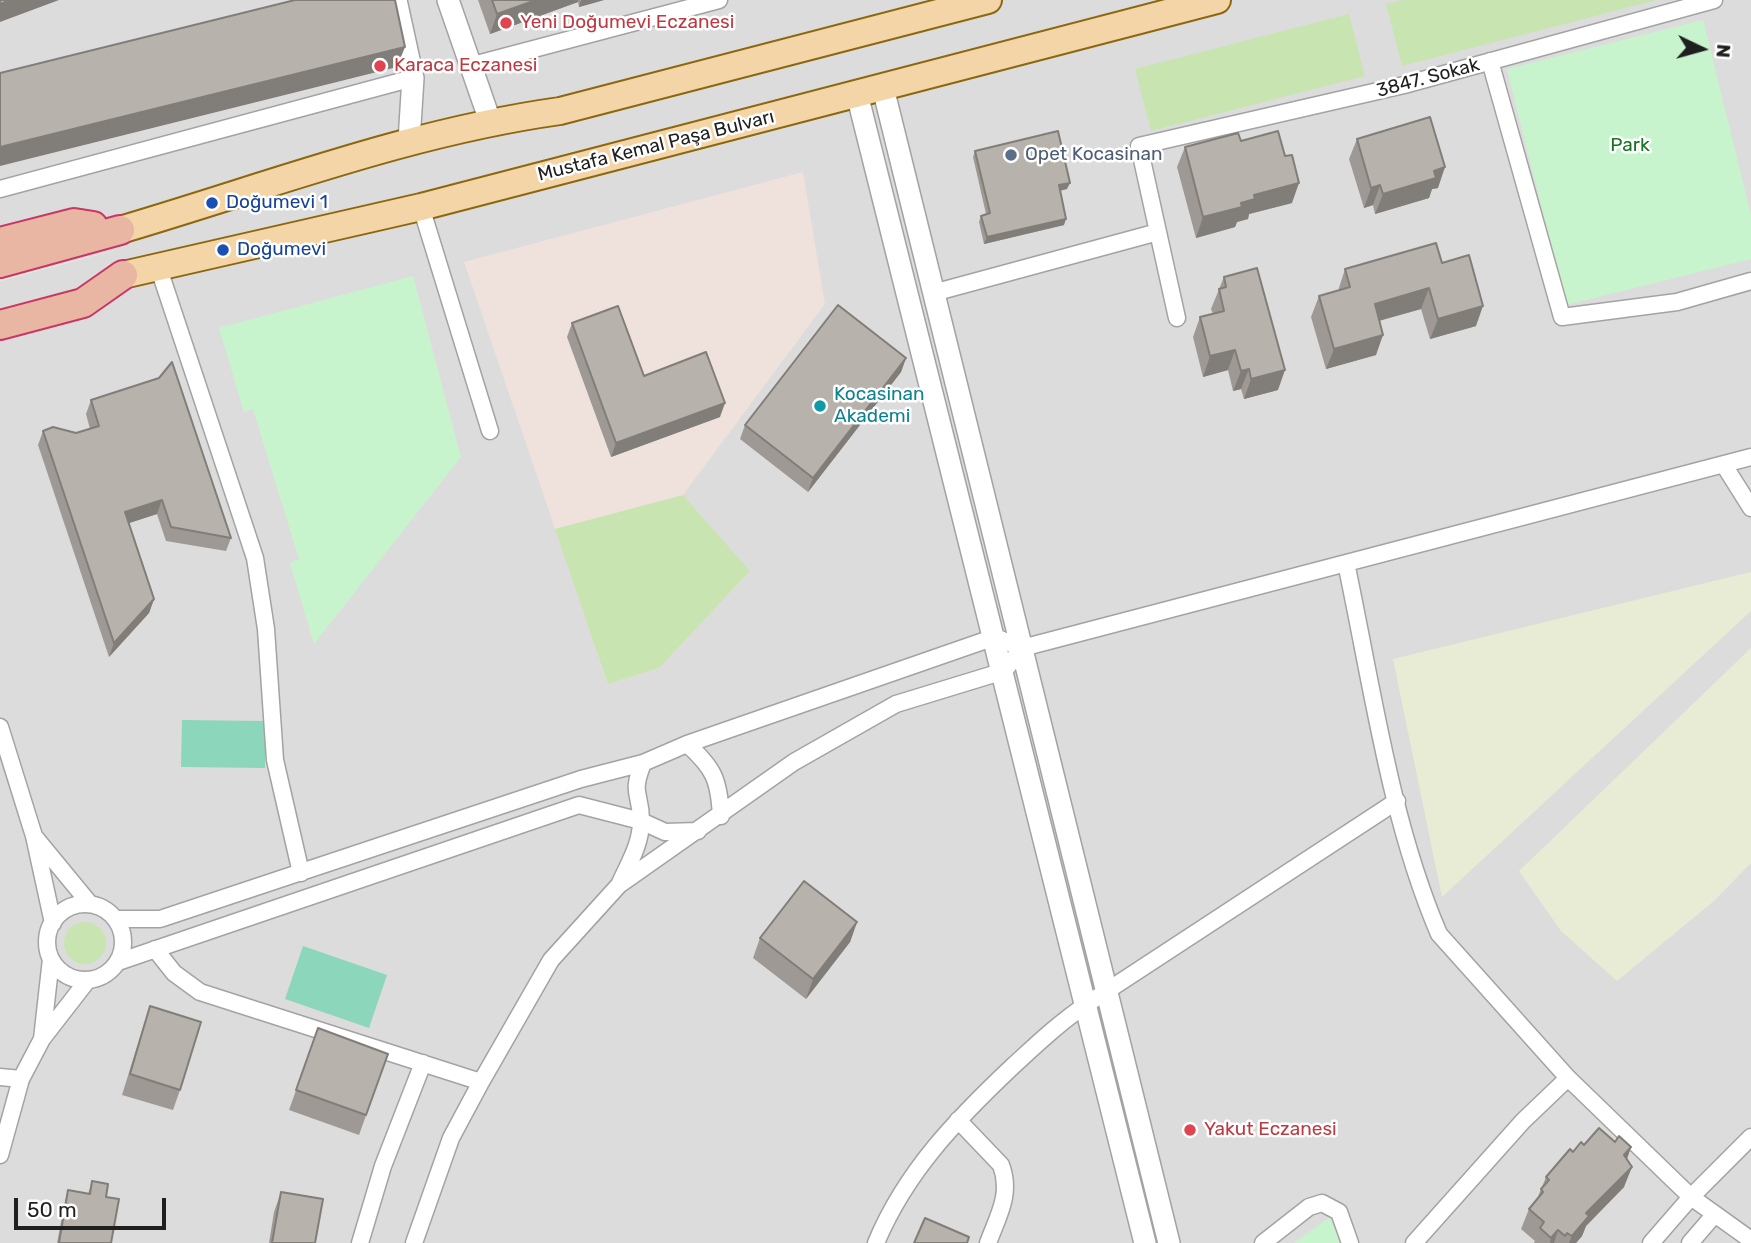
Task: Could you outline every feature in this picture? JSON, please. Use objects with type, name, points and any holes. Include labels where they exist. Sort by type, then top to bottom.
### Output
[{"type":"highway","points":[[0,242],[74,223],[120,230]]},
{"type":"highway","points":[[0,263],[120,230]]},
{"type":"highway","points":[[0,325],[83,303],[123,275]]},
{"type":"highway","name":"Mustafa Kemal Paşa Bulvarı","points":[[0,306],[123,275]]},
{"type":"main road","points":[[120,230],[410,141],[490,121],[560,111],[988,0]]},
{"type":"main road","name":"Mustafa Kemal Paşa Bulvarı","points":[[123,275],[421,207],[1217,0]]},
{"type":"street","points":[[397,0],[412,78],[410,141]]},
{"type":"street","points":[[448,0],[473,65],[490,121]]},
{"type":"street","points":[[473,65],[719,0]]},
{"type":"street","name":"3847. Sokak","points":[[1158,232],[1139,146],[1404,85],[1714,0]]},
{"type":"street","points":[[1490,61],[1563,317],[1677,302],[1751,281]]},
{"type":"street","points":[[0,189],[412,78]]},
{"type":"street","points":[[883,88],[1169,1243]]},
{"type":"street","points":[[857,94],[1004,671],[1145,1243]]},
{"type":"street","points":[[421,207],[490,430]]},
{"type":"street","points":[[933,293],[1158,232],[1177,318]]},
{"type":"street","points":[[158,266],[255,558],[266,629],[275,760],[301,873]]},
{"type":"street","points":[[116,919],[160,919],[581,779],[643,763],[687,744],[995,637],[1022,648],[1751,457]]},
{"type":"street","points":[[1724,466],[1751,508]]},
{"type":"street","points":[[1346,563],[1397,802],[1438,934],[1568,1077],[1691,1196],[1751,1240]]},
{"type":"street","points":[[414,1243],[451,1138],[551,960],[619,886],[794,762],[896,704],[1004,671],[1022,648]]},
{"type":"street","points":[[0,727],[34,836],[53,923]]},
{"type":"street","points":[[687,744],[705,760],[719,785],[721,816]]},
{"type":"street","points":[[619,886],[637,848],[641,821],[634,786],[643,763]]},
{"type":"street","points":[[876,1243],[909,1180],[958,1119],[1045,1035],[1087,1004],[1397,802]]},
{"type":"street","points":[[118,962],[579,805],[641,821],[665,832],[699,831]]},
{"type":"street","points":[[34,836],[90,904]]},
{"type":"street","points":[[0,1155],[21,1079],[42,1039],[87,981],[110,972],[118,962],[124,937],[116,919],[102,907],[90,904],[65,909],[53,923],[47,941],[51,959],[42,1039]]},
{"type":"street","points":[[155,949],[174,974],[200,992],[481,1082]]},
{"type":"street","points":[[51,959],[63,974],[87,981]]},
{"type":"street","points":[[360,1243],[383,1166],[423,1063]]},
{"type":"street","points":[[0,1077],[21,1079]]},
{"type":"street","points":[[1414,1243],[1522,1121],[1568,1077]]},
{"type":"street","points":[[958,1119],[1001,1165],[1005,1175],[1006,1196],[988,1243]]},
{"type":"street","points":[[1651,1243],[1691,1196],[1751,1137]]},
{"type":"street","points":[[1263,1243],[1309,1207],[1321,1203],[1339,1212],[1350,1243]]},
{"type":"street","points":[[1689,1243],[1715,1214]]},
{"type":"shaded area","points":[[0,0],[1751,0],[1751,1243],[0,1243],[0,281],[143,243],[0,280]]},
{"type":"shaded area","points":[[803,172],[825,304],[683,495],[750,571],[659,668],[608,684],[464,262]]},
{"type":"green space","points":[[1403,0],[1657,0],[1402,66],[1386,4]]},
{"type":"green space","points":[[1349,14],[1365,76],[1151,131],[1135,69]]},
{"type":"green space","name":"Park","points":[[1703,20],[1751,215],[1751,259],[1566,305],[1507,69]]},
{"type":"green space","points":[[413,276],[461,457],[314,644],[290,563],[299,559],[253,409],[244,412],[219,328]]},
{"type":"green space","points":[[683,495],[750,571],[659,668],[608,684],[555,529]]},
{"type":"green space","points":[[1751,572],[1751,611],[1442,897],[1393,659]]},
{"type":"green space","points":[[1751,648],[1751,863],[1714,901],[1617,981],[1561,931],[1519,871]]},
{"type":"green space","points":[[182,720],[266,721],[265,768],[181,767]]},
{"type":"green space","points":[[85,922],[100,928],[106,943],[100,958],[85,964],[70,958],[64,943],[70,928]]},
{"type":"green space","points":[[303,946],[387,975],[369,1028],[285,999]]},
{"type":"green space","points":[[1330,1217],[1340,1243],[1294,1243]]},
{"type":"building","points":[[295,0],[395,0],[405,47],[0,147],[0,73]]},
{"type":"building","points":[[492,0],[536,0],[497,14]]},
{"type":"building","points":[[1430,117],[1445,167],[1434,171],[1436,178],[1383,194],[1380,185],[1371,188],[1357,139]]},
{"type":"building","points":[[1058,131],[1070,183],[1059,185],[1066,219],[987,237],[981,216],[990,213],[975,151]]},
{"type":"building","points":[[1278,131],[1285,156],[1292,155],[1299,183],[1254,195],[1255,199],[1241,203],[1242,207],[1203,217],[1185,147],[1238,133],[1241,141]]},
{"type":"building","points":[[1436,243],[1442,263],[1469,255],[1483,306],[1438,319],[1429,288],[1375,304],[1383,335],[1334,349],[1319,296],[1350,287],[1345,269]]},
{"type":"building","points":[[1257,268],[1285,370],[1251,379],[1249,369],[1241,371],[1235,350],[1210,356],[1200,317],[1224,311],[1219,289],[1226,287],[1224,277]]},
{"type":"building","name":"Kocasinan Akademi","points":[[838,305],[906,358],[813,478],[745,425]]},
{"type":"building","points":[[618,306],[644,376],[706,352],[725,403],[616,443],[572,323]]},
{"type":"building","points":[[172,362],[231,538],[171,527],[162,500],[125,512],[154,599],[114,643],[43,431],[53,427],[76,433],[99,426],[91,400],[159,378]]},
{"type":"building","points":[[804,881],[857,922],[813,979],[760,938]]},
{"type":"building","points":[[150,1006],[201,1022],[180,1090],[130,1074]]},
{"type":"building","points":[[318,1028],[388,1054],[366,1115],[296,1090]]},
{"type":"building","points":[[1599,1128],[1615,1142],[1619,1136],[1631,1147],[1624,1155],[1632,1167],[1586,1213],[1589,1216],[1572,1236],[1567,1233],[1565,1236],[1558,1230],[1551,1238],[1540,1228],[1544,1222],[1529,1209],[1543,1192],[1541,1189],[1549,1180],[1546,1177],[1570,1149],[1573,1152],[1581,1142],[1584,1145]]},
{"type":"building","points":[[92,1181],[108,1184],[106,1197],[119,1199],[111,1243],[59,1243],[68,1190],[90,1194]]},
{"type":"building","points":[[281,1192],[323,1199],[315,1243],[272,1243]]},
{"type":"building","points":[[925,1218],[969,1237],[967,1243],[914,1243]]},
{"type":"place","name":"Yeni Doğumevi Eczanesi","points":[[506,23]]},
{"type":"place","name":"Karaca Eczanesi","points":[[380,66]]},
{"type":"place","name":"Opet Kocasinan","points":[[1011,155]]},
{"type":"place","name":"Doğumevi 1","points":[[212,203]]},
{"type":"place","name":"Doğumevi","points":[[223,250]]},
{"type":"place","name":"Kocasinan Akademi","points":[[820,406]]},
{"type":"place","name":"Yakut Eczanesi","points":[[1190,1130]]}]
